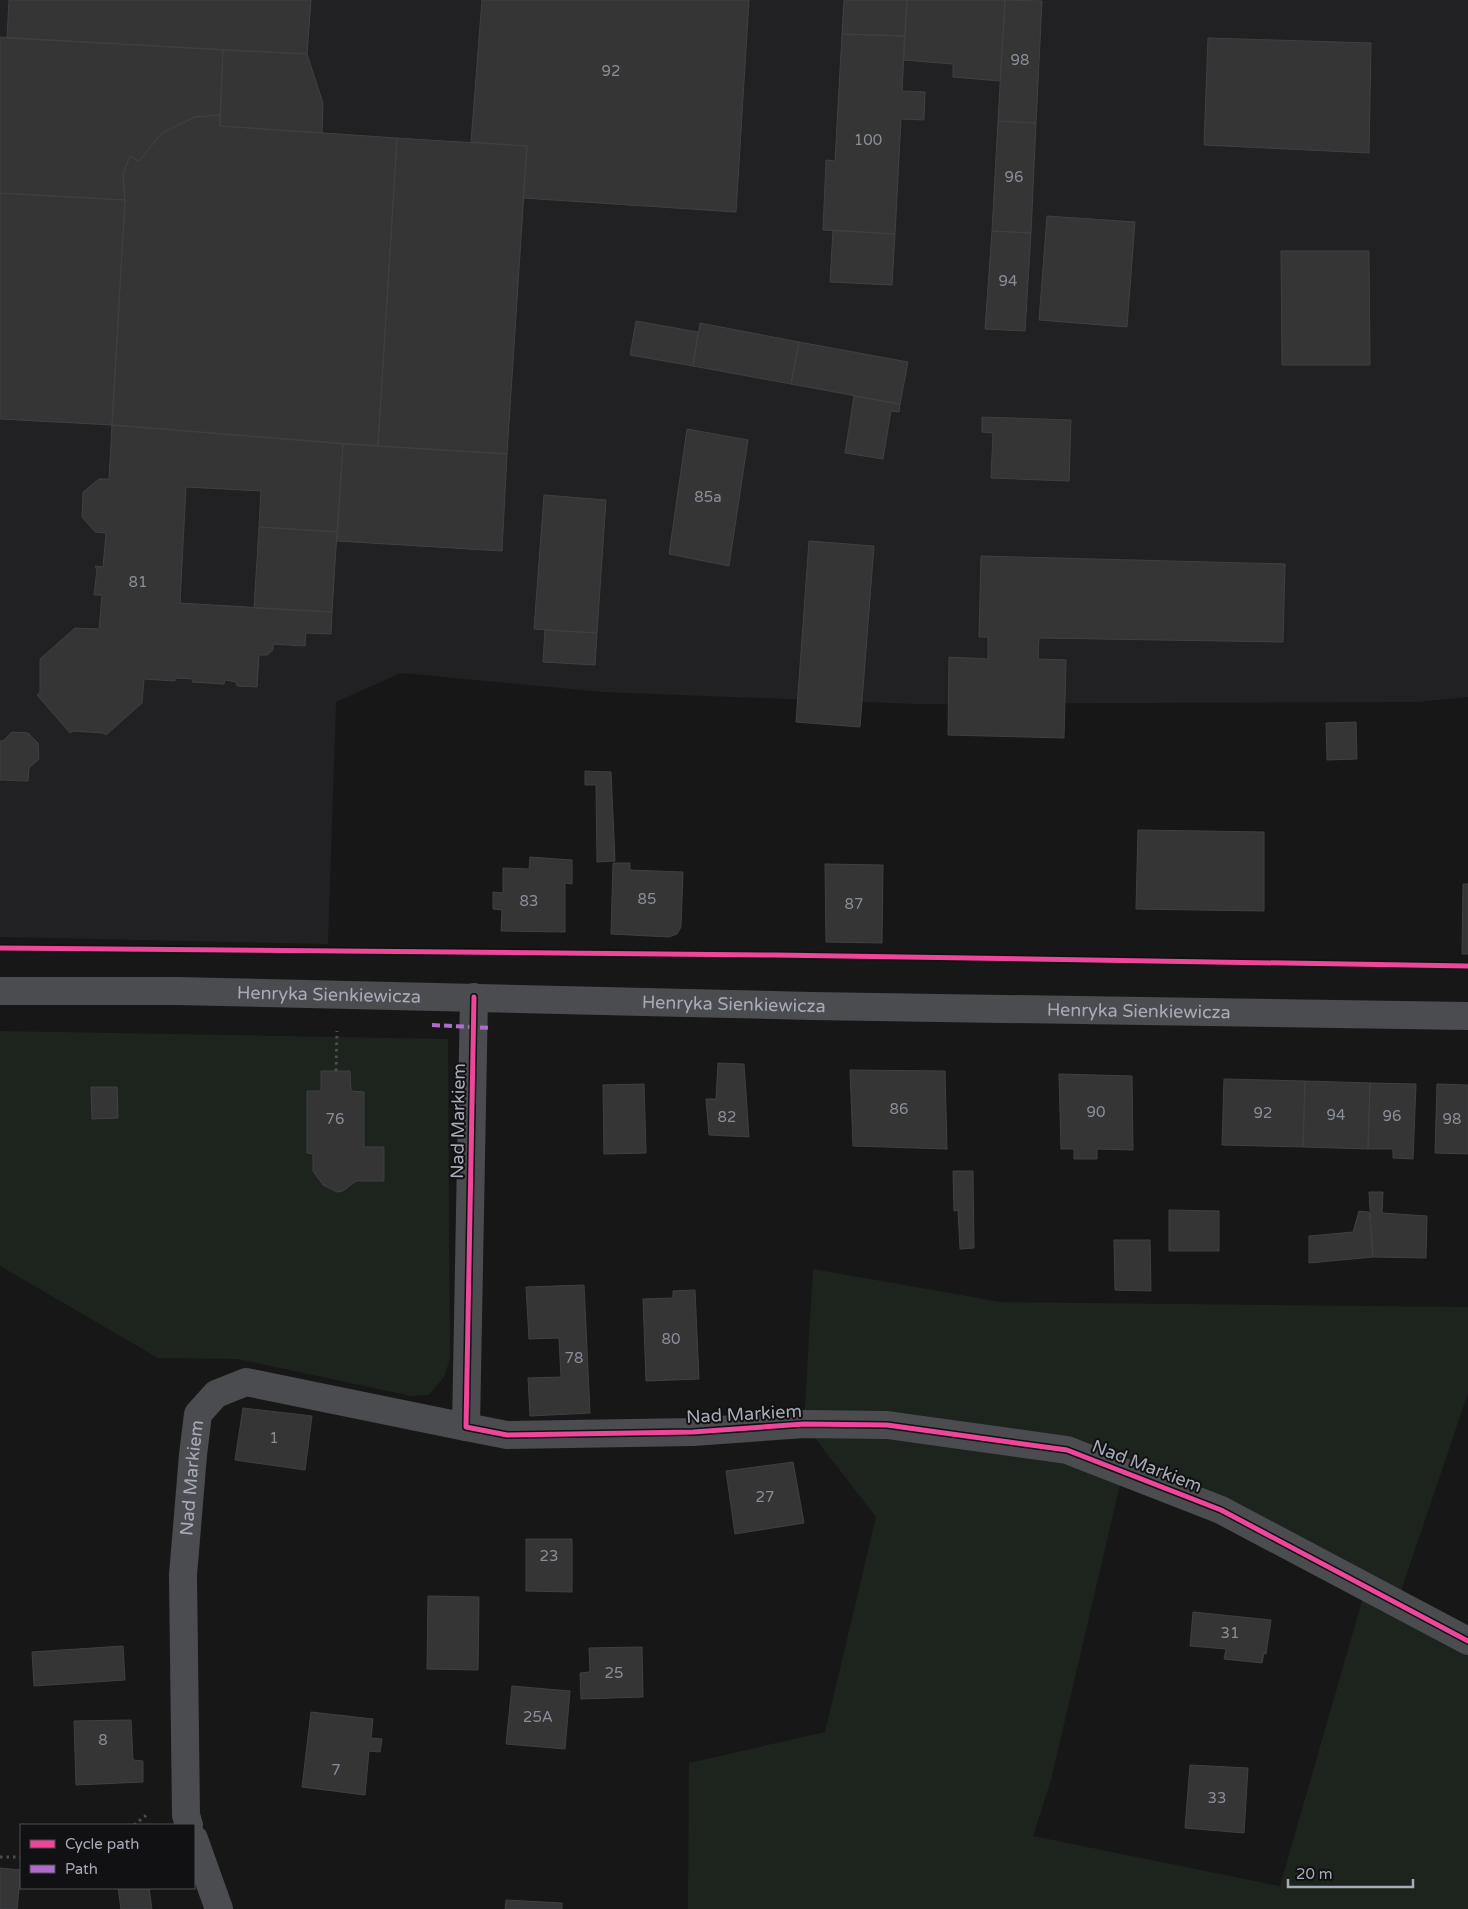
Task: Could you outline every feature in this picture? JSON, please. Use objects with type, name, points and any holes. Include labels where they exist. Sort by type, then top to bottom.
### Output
[{"type":"street","name":"Henryka Sienkiewicza","points":[[0,990],[187,991],[812,1006],[1468,1016]]},
{"type":"street","name":"Nad Markiem","points":[[466,1427],[474,997]]},
{"type":"street","name":"Nad Markiem","points":[[189,1824],[186,1815],[183,1575],[198,1414],[216,1394],[246,1382],[507,1435],[693,1432],[804,1424],[887,1425],[1067,1450],[1221,1510],[1468,1641]]},
{"type":"street","points":[[195,1842],[219,1909]]},
{"type":"path","points":[[336,1028],[336,1071]]},
{"type":"path","points":[[0,1858],[20,1857]]},
{"type":"shaded area","points":[[0,0],[1468,0],[1468,697],[1417,702],[917,704],[602,692],[401,673],[336,702],[328,944],[0,937]]},
{"type":"shaded area","points":[[0,1031],[448,1039],[450,1359],[444,1377],[429,1395],[411,1396],[237,1359],[158,1358],[0,1266]]},
{"type":"shaded area","points":[[813,1269],[1001,1302],[1468,1307],[1468,1393],[1401,1591],[1468,1641],[1468,1909],[688,1909],[689,1763],[825,1732],[876,1517],[804,1424]],"holes":[[[1123,1472],[1366,1587],[1280,1886],[1033,1836],[1051,1780]]]},
{"type":"building","points":[[9,0],[311,0],[307,54],[7,38]]},
{"type":"building","points":[[482,0],[749,0],[736,212],[523,198],[527,146],[471,142]]},
{"type":"building","points":[[844,0],[907,0],[905,36],[842,34]]},
{"type":"building","points":[[907,0],[1005,0],[1000,81],[953,77],[953,64],[903,60]]},
{"type":"building","points":[[1005,0],[1042,1],[1036,123],[998,121]]},
{"type":"building","points":[[842,34],[905,36],[902,91],[925,92],[924,120],[901,119],[895,234],[823,230],[826,160],[835,161]]},
{"type":"building","points":[[0,37],[223,50],[220,115],[195,117],[162,133],[139,161],[130,156],[123,174],[125,200],[0,193]]},
{"type":"building","points":[[1208,38],[1371,43],[1369,153],[1204,145]]},
{"type":"building","points":[[223,50],[307,54],[323,103],[322,133],[220,126]]},
{"type":"building","points":[[220,115],[220,126],[397,138],[378,446],[112,425],[125,200],[123,174],[130,156],[139,161],[162,133],[195,117]]},
{"type":"building","points":[[998,121],[1036,123],[1031,233],[992,231]]},
{"type":"building","points":[[397,138],[527,146],[507,454],[378,446]]},
{"type":"building","points":[[0,193],[125,200],[112,425],[0,419]]},
{"type":"building","points":[[1047,216],[1135,222],[1127,327],[1039,320]]},
{"type":"building","points":[[833,230],[895,234],[892,285],[830,282]]},
{"type":"building","points":[[992,231],[1031,233],[1025,331],[985,329]]},
{"type":"building","points":[[1281,251],[1369,251],[1370,365],[1282,365]]},
{"type":"building","points":[[636,321],[698,332],[693,366],[630,355]]},
{"type":"building","points":[[700,323],[799,342],[791,384],[693,366]]},
{"type":"building","points":[[799,342],[908,362],[900,404],[791,384]]},
{"type":"building","points":[[854,396],[900,404],[899,412],[891,411],[883,459],[845,453]]},
{"type":"building","points":[[982,417],[1071,420],[1069,481],[991,478],[993,433],[982,432]]},
{"type":"building","points":[[112,425],[343,444],[337,532],[259,527],[261,491],[186,487],[180,603],[332,612],[331,634],[306,633],[305,646],[273,644],[273,650],[267,655],[259,655],[257,687],[237,686],[236,682],[225,680],[224,684],[192,682],[193,679],[175,678],[175,681],[144,679],[142,703],[106,735],[103,733],[73,731],[70,733],[37,695],[40,693],[40,659],[75,628],[99,629],[102,595],[94,595],[97,570],[95,566],[103,567],[106,533],[95,532],[82,517],[83,492],[99,479],[109,479]]},
{"type":"building","points":[[687,429],[748,440],[729,566],[669,554]]},
{"type":"building","points":[[343,444],[507,454],[502,551],[337,541]]},
{"type":"building","points":[[544,495],[606,500],[597,633],[534,629]]},
{"type":"building","points":[[259,527],[337,532],[332,612],[254,608]]},
{"type":"building","points":[[809,541],[874,546],[860,727],[796,722]]},
{"type":"building","points":[[981,556],[1285,564],[1283,642],[1039,638],[1038,659],[1066,660],[1064,738],[948,735],[949,657],[988,659],[988,637],[979,637]]},
{"type":"building","points":[[545,630],[597,633],[595,665],[543,662]]},
{"type":"building","points":[[1356,722],[1357,759],[1327,760],[1326,723]]},
{"type":"building","points":[[12,732],[28,733],[38,743],[39,759],[29,768],[28,781],[0,780],[0,741],[3,741]]},
{"type":"building","points":[[585,771],[611,772],[615,861],[597,862],[596,785],[585,785]]},
{"type":"building","points":[[1138,830],[1264,832],[1264,911],[1136,909]]},
{"type":"building","points":[[530,857],[572,860],[572,884],[565,883],[565,932],[501,931],[502,910],[493,909],[493,892],[503,893],[503,868],[529,869]]},
{"type":"building","points":[[613,863],[630,863],[630,870],[683,872],[681,927],[677,934],[669,937],[611,934]]},
{"type":"building","points":[[825,864],[883,865],[882,943],[826,942]]},
{"type":"building","points":[[1463,884],[1468,884],[1468,954],[1462,954]]},
{"type":"building","points":[[718,1063],[744,1064],[749,1137],[709,1135],[706,1099],[716,1099]]},
{"type":"building","points":[[850,1070],[945,1071],[947,1149],[853,1146]]},
{"type":"building","points":[[321,1071],[350,1071],[351,1091],[364,1092],[364,1147],[384,1147],[384,1181],[356,1181],[343,1191],[337,1192],[323,1185],[313,1171],[313,1154],[307,1153],[307,1091],[321,1091]]},
{"type":"building","points":[[1059,1074],[1132,1076],[1133,1150],[1097,1149],[1097,1159],[1074,1159],[1074,1149],[1061,1149]]},
{"type":"building","points":[[1224,1079],[1305,1081],[1303,1147],[1222,1145]]},
{"type":"building","points":[[1305,1081],[1370,1083],[1368,1149],[1303,1147]]},
{"type":"building","points":[[1370,1083],[1416,1084],[1413,1159],[1393,1158],[1393,1149],[1368,1149]]},
{"type":"building","points":[[644,1084],[646,1153],[604,1154],[603,1085]]},
{"type":"building","points":[[1437,1084],[1468,1085],[1468,1154],[1435,1153]]},
{"type":"building","points":[[91,1087],[117,1087],[118,1118],[92,1119]]},
{"type":"building","points":[[953,1171],[973,1171],[974,1248],[960,1249],[958,1210],[954,1211]]},
{"type":"building","points":[[1369,1192],[1383,1192],[1382,1213],[1427,1216],[1426,1258],[1373,1257]]},
{"type":"building","points":[[1169,1210],[1219,1211],[1219,1251],[1169,1251]]},
{"type":"building","points":[[1359,1211],[1369,1212],[1373,1257],[1309,1263],[1309,1236],[1353,1232]]},
{"type":"building","points":[[1114,1240],[1150,1240],[1151,1291],[1115,1290]]},
{"type":"building","points":[[584,1285],[590,1413],[530,1416],[528,1378],[561,1377],[559,1338],[529,1339],[526,1287]]},
{"type":"building","points":[[695,1290],[699,1379],[646,1381],[643,1299],[673,1298],[673,1291]]},
{"type":"building","points":[[243,1408],[312,1416],[305,1470],[235,1460]]},
{"type":"building","points":[[793,1462],[804,1523],[735,1534],[726,1471]]},
{"type":"building","points":[[526,1539],[572,1539],[572,1592],[526,1591]]},
{"type":"building","points":[[428,1596],[479,1597],[478,1670],[427,1669]]},
{"type":"building","points":[[1193,1612],[1271,1620],[1266,1654],[1264,1653],[1262,1663],[1224,1659],[1226,1649],[1190,1646]]},
{"type":"building","points":[[123,1646],[125,1680],[34,1686],[32,1652]]},
{"type":"building","points":[[642,1647],[643,1697],[581,1699],[580,1673],[590,1672],[589,1648]]},
{"type":"building","points":[[512,1686],[570,1691],[565,1749],[506,1744]]},
{"type":"building","points":[[311,1712],[373,1719],[371,1738],[382,1739],[380,1752],[369,1751],[365,1795],[302,1787]]},
{"type":"building","points":[[131,1720],[133,1760],[143,1761],[143,1782],[76,1785],[74,1721]]},
{"type":"building","points":[[1190,1765],[1248,1768],[1244,1833],[1185,1828]]},
{"type":"building","points":[[0,1868],[20,1870],[17,1909],[0,1909]]},
{"type":"building","points":[[118,1889],[149,1889],[152,1909],[121,1909]]},
{"type":"building","points":[[506,1900],[562,1903],[562,1909],[505,1909]]},
{"type":"marked path","points":[[432,1025],[492,1028]]},
{"type":"cycle path","points":[[0,948],[775,955],[1468,966]]},
{"type":"cycle path","points":[[474,997],[466,1427],[507,1435],[693,1432],[804,1424],[887,1425],[1067,1450],[1221,1510],[1468,1641]]}]
